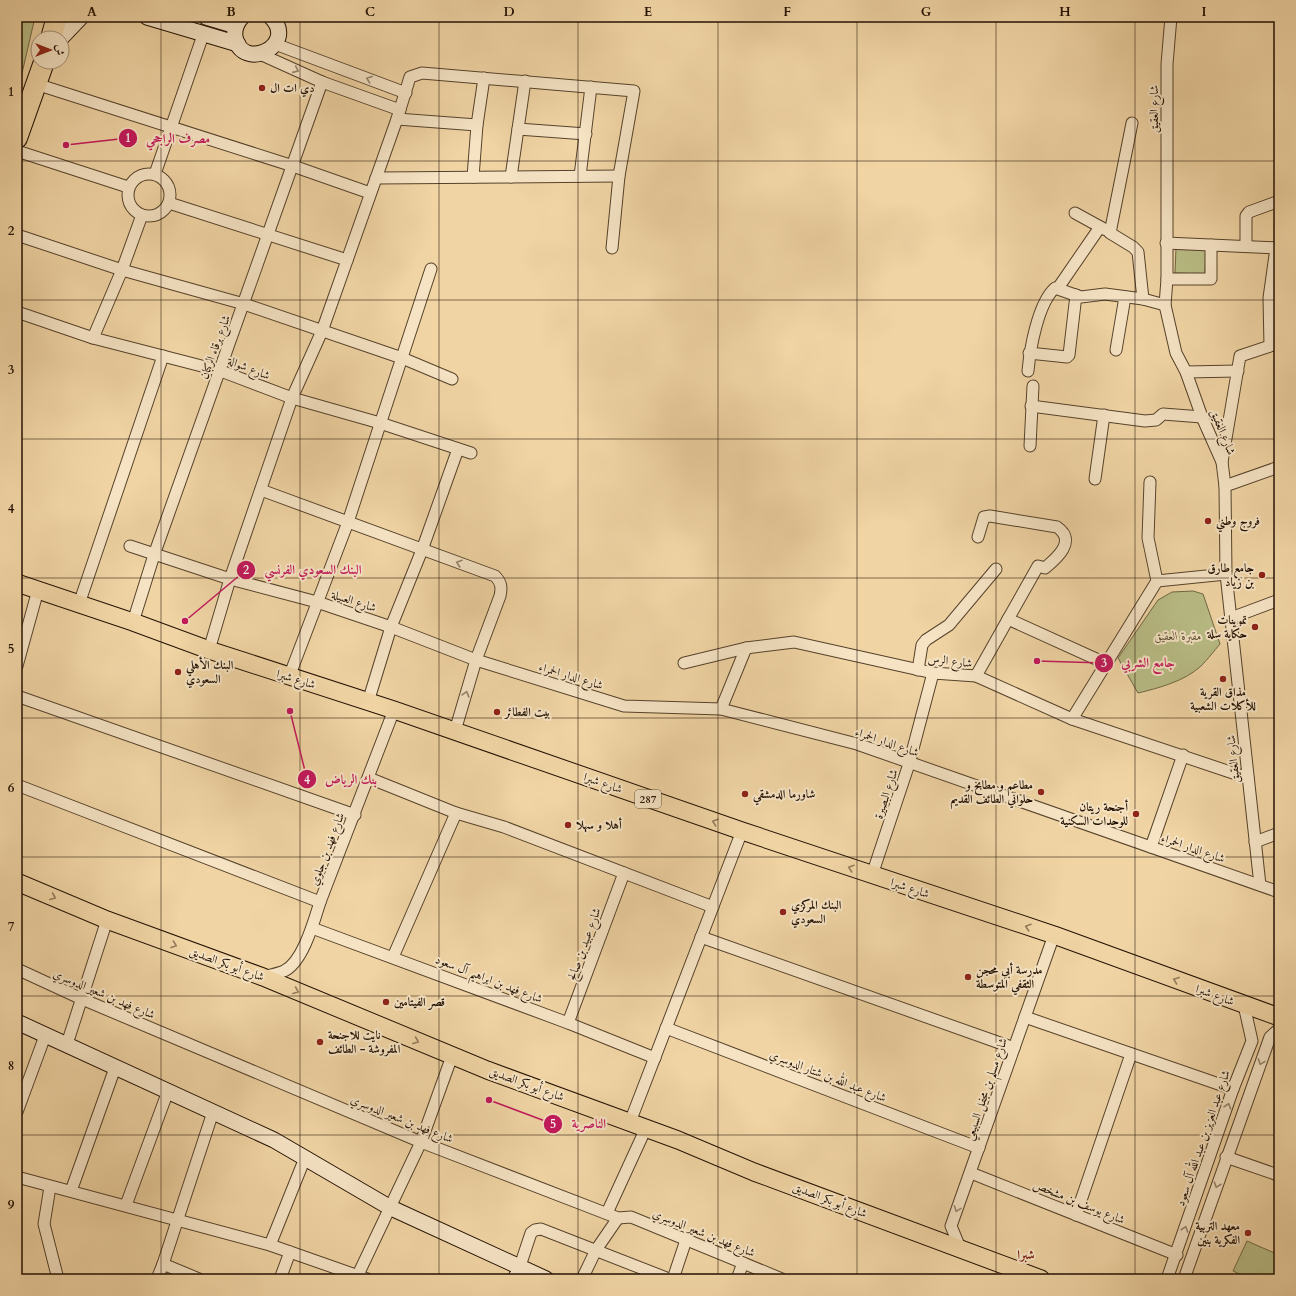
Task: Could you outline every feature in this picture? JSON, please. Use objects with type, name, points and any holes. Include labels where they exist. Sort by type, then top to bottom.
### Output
[{"type":"highway","points":[[53,30],[57,17]]},
{"type":"highway","points":[[17,138],[41,70]]},
{"type":"main road","name":"شارع شبرا","points":[[17,583],[289,677],[394,710],[742,831],[1054,935],[1279,1017]]},
{"type":"main road","name":"شارع أبو بكر الصديق","points":[[17,882],[107,920],[263,977],[452,1056],[646,1128],[754,1172],[1041,1279]]},
{"type":"street","points":[[69,30],[81,17]]},
{"type":"street","points":[[147,17],[203,35],[238,44]]},
{"type":"street","points":[[206,17],[239,22],[235,38],[238,44],[247,53],[260,54],[398,114],[477,125]]},
{"type":"street","name":"شارع العقيق","points":[[1170,17],[1167,64],[1167,279],[1165,305],[1176,353],[1186,372],[1202,417],[1222,462],[1225,486],[1226,574],[1260,885]]},
{"type":"street","points":[[260,54],[266,52],[275,44],[277,39],[276,21]]},
{"type":"street","points":[[154,174],[172,129],[203,35]]},
{"type":"street","points":[[275,44],[406,93]]},
{"type":"street","points":[[209,650],[230,579],[292,398],[322,331],[406,93],[410,77],[414,74],[422,73],[634,91],[620,176],[612,248]]},
{"type":"street","points":[[473,176],[477,125],[484,78]]},
{"type":"street","points":[[511,177],[525,81]]},
{"type":"street","name":"شارع برقاء الركبان","points":[[133,622],[154,555],[221,371],[322,82]]},
{"type":"street","points":[[36,84],[172,129],[292,166],[370,193]]},
{"type":"street","points":[[580,176],[592,88]]},
{"type":"street","points":[[1110,232],[1132,123]]},
{"type":"street","points":[[518,129],[586,134]]},
{"type":"street","points":[[17,151],[128,187]]},
{"type":"street","points":[[142,174],[154,174],[161,177],[169,188],[169,203],[160,214],[153,216],[142,215],[134,211],[130,206],[128,200],[128,187],[136,177],[142,174]]},
{"type":"street","points":[[376,178],[473,176],[620,176]]},
{"type":"street","points":[[1246,246],[1246,216],[1249,212],[1279,201]]},
{"type":"street","points":[[169,203],[347,260]]},
{"type":"street","points":[[1075,213],[1110,232],[1138,252],[1143,299]]},
{"type":"street","points":[[93,338],[122,270],[142,215]]},
{"type":"street","points":[[1028,371],[1030,353],[1038,318],[1053,290],[1058,288],[1100,227]]},
{"type":"street","points":[[17,235],[122,270],[244,304],[402,358],[452,379]]},
{"type":"street","points":[[1166,243],[1278,248],[1269,298],[1274,345],[1240,356],[1222,462]]},
{"type":"street","points":[[1167,279],[1211,279],[1211,245]]},
{"type":"street","points":[[289,677],[316,602],[348,522],[431,269]]},
{"type":"street","points":[[1058,288],[1085,298],[1097,294],[1143,299],[1165,305]]},
{"type":"street","points":[[1030,353],[1064,358],[1069,355],[1076,295]]},
{"type":"street","points":[[1116,350],[1125,297]]},
{"type":"street","name":"شارع شوالة","points":[[17,312],[93,338],[221,371],[292,398],[380,423],[471,453]]},
{"type":"street","points":[[79,604],[163,356]]},
{"type":"street","points":[[1186,372],[1238,371]]},
{"type":"street","points":[[1030,446],[1033,386]]},
{"type":"street","points":[[1031,406],[1145,421],[1156,420],[1163,414],[1202,417]]},
{"type":"street","points":[[1095,479],[1104,416]]},
{"type":"street","points":[[368,702],[392,627],[422,550],[458,449]]},
{"type":"street","points":[[1225,486],[1279,467]]},
{"type":"street","points":[[1072,719],[1105,663],[1157,581],[1148,538],[1150,482]]},
{"type":"street","points":[[261,490],[495,576],[500,582],[502,589],[500,596],[476,660],[454,732]]},
{"type":"street","points":[[976,676],[1038,566],[1045,568],[1060,554],[1066,538],[1063,532],[1057,528],[990,516],[984,518],[978,537]]},
{"type":"street","name":"شارع العبيلة","points":[[130,546],[230,579],[316,602],[392,627],[476,660]]},
{"type":"street","points":[[918,670],[922,646],[926,640],[949,625],[996,569]]},
{"type":"street","points":[[1157,581],[1226,574]]},
{"type":"street","points":[[17,666],[38,590]]},
{"type":"street","points":[[1231,618],[1279,600]]},
{"type":"street","points":[[1008,619],[1105,663]]},
{"type":"street","name":"شارع الرس","points":[[684,663],[746,648],[794,642],[933,673],[976,676],[1072,719],[1248,778]]},
{"type":"street","points":[[721,709],[746,648]]},
{"type":"street","name":"شارع الدار الحمراء","points":[[476,660],[624,706],[721,709],[857,744],[909,764],[1279,892]]},
{"type":"street","name":"شارع البصيرة","points":[[872,875],[909,764],[933,673]]},
{"type":"street","points":[[17,696],[354,815]]},
{"type":"street","name":"شارع فهد بن جلوي","points":[[263,977],[285,970],[297,960],[312,928],[320,902],[394,710]]},
{"type":"street","points":[[1151,847],[1183,755]]},
{"type":"street","points":[[368,778],[456,813],[504,827],[713,907]]},
{"type":"street","points":[[17,785],[320,902]]},
{"type":"street","points":[[393,957],[456,813]]},
{"type":"street","points":[[630,1122],[742,831]]},
{"type":"street","points":[[1255,842],[1279,833]]},
{"type":"street","name":"شارع عبيد بن صالح","points":[[568,1023],[624,873]]},
{"type":"street","points":[[67,1044],[107,920]]},
{"type":"street","name":"شارع فهد بن ابراهيم آل سعود","points":[[312,928],[568,1023],[655,1058]]},
{"type":"street","name":"شارع مسلم بن مجفل السبيعي","points":[[961,1250],[951,1226],[1054,935]]},
{"type":"street","points":[[701,937],[1014,1048]]},
{"type":"street","name":"شارع فهد بن شعير الدوسري","points":[[17,970],[82,999],[421,1142],[618,1218],[630,1217],[782,1279]]},
{"type":"street","name":"شارع عبد العزيز بن عبد الله آل سعود","points":[[1168,1279],[1252,1041],[1244,1005]]},
{"type":"street","points":[[1025,1017],[1234,1089]]},
{"type":"street","points":[[17,1022],[45,1036],[67,1044],[115,1068],[168,1090],[274,1140],[389,1207],[546,1279]]},
{"type":"street","name":"شارع عبد الله بن شتار الدوسري","points":[[666,1028],[979,1148]]},
{"type":"street","points":[[1184,1279],[1226,1157],[1270,1037],[1279,1030]]},
{"type":"street","points":[[17,1112],[45,1036]]},
{"type":"street","points":[[1076,1215],[1131,1054]]},
{"type":"street","points":[[17,1177],[50,1187],[126,1205],[270,1245],[360,1278],[389,1207],[421,1142],[452,1056]]},
{"type":"street","points":[[71,1191],[115,1068]]},
{"type":"street","points":[[126,1205],[168,1090]]},
{"type":"street","points":[[157,1279],[213,1112]]},
{"type":"street","points":[[607,1213],[646,1128]]},
{"type":"street","points":[[1226,1157],[1275,1174]]},
{"type":"street","points":[[270,1245],[306,1158]]},
{"type":"street","name":"شارع يوسف بن مشخص","points":[[971,1173],[1177,1255]]},
{"type":"street","points":[[50,1187],[44,1224],[58,1279]]},
{"type":"street","points":[[582,1279],[596,1250],[618,1218]]},
{"type":"street","points":[[513,1279],[520,1266],[531,1233],[535,1230],[541,1229],[669,1279]]},
{"type":"street","points":[[673,1279],[686,1240]]},
{"type":"street","points":[[280,1279],[290,1252]]},
{"type":"street","points":[[737,1279],[743,1263]]},
{"type":"street","points":[[163,1264],[200,1279]]},
{"type":"green space","points":[[17,17],[35,17],[32,30],[30,30],[30,39],[17,95]]},
{"type":"green space","points":[[1176,248],[1206,248],[1205,274],[1175,273]]},
{"type":"green space","name":"مقبرة العقيق","points":[[1193,591],[1203,594],[1220,644],[1201,666],[1187,676],[1163,686],[1138,693],[1118,658],[1158,600],[1172,592]]},
{"type":"green space","points":[[1247,1241],[1279,1255],[1279,1279],[1250,1279],[1233,1271]]},
{"type":"place","name":"دي ات ال","points":[[262,88]]},
{"type":"place","name":"مصرف الراجحي","points":[[66,145]]},
{"type":"place","name":"فروج وطني","points":[[1208,521]]},
{"type":"place","name":"جامع طارق بن زياد","points":[[1262,575]]},
{"type":"place","name":"البنك السعودي الفرنسي","points":[[185,621]]},
{"type":"place","name":"تموينات حكاية سلة","points":[[1255,627]]},
{"type":"place","name":"جامع الشربي","points":[[1037,661]]},
{"type":"place","name":"البنك الأهلي السعودي","points":[[178,672]]},
{"type":"place","name":"مذاق القرية للأكلات الشعبية","points":[[1223,679]]},
{"type":"place","name":"بنك الرياض","points":[[290,711]]},
{"type":"place","name":"بيت الفطائر","points":[[497,712]]},
{"type":"place","name":"مطاعم و مطابخ و حلواني الطائف القديم","points":[[1041,792]]},
{"type":"place","name":"شاورما الدمشقي","points":[[745,794]]},
{"type":"place","name":"أجنحة ريتان للوحدات السكنية","points":[[1136,814]]},
{"type":"place","name":"أهلا و سهلا","points":[[568,825]]},
{"type":"place","name":"البنك المركزي السعودي","points":[[783,912]]},
{"type":"place","name":"مدرسة أبي محجن الثقفي المتوسطة","points":[[968,977]]},
{"type":"place","name":"قصر الفيتامين","points":[[386,1002]]},
{"type":"place","name":"نايت للاجنحة المفروشة - الطائف","points":[[320,1042]]},
{"type":"place","name":"الناصرية","points":[[489,1100]]},
{"type":"place","name":"معهد التربية الفكرية بنين","points":[[1248,1233]]},
{"type":"district","name":"شبرا","points":[[1026,1255]]}]
